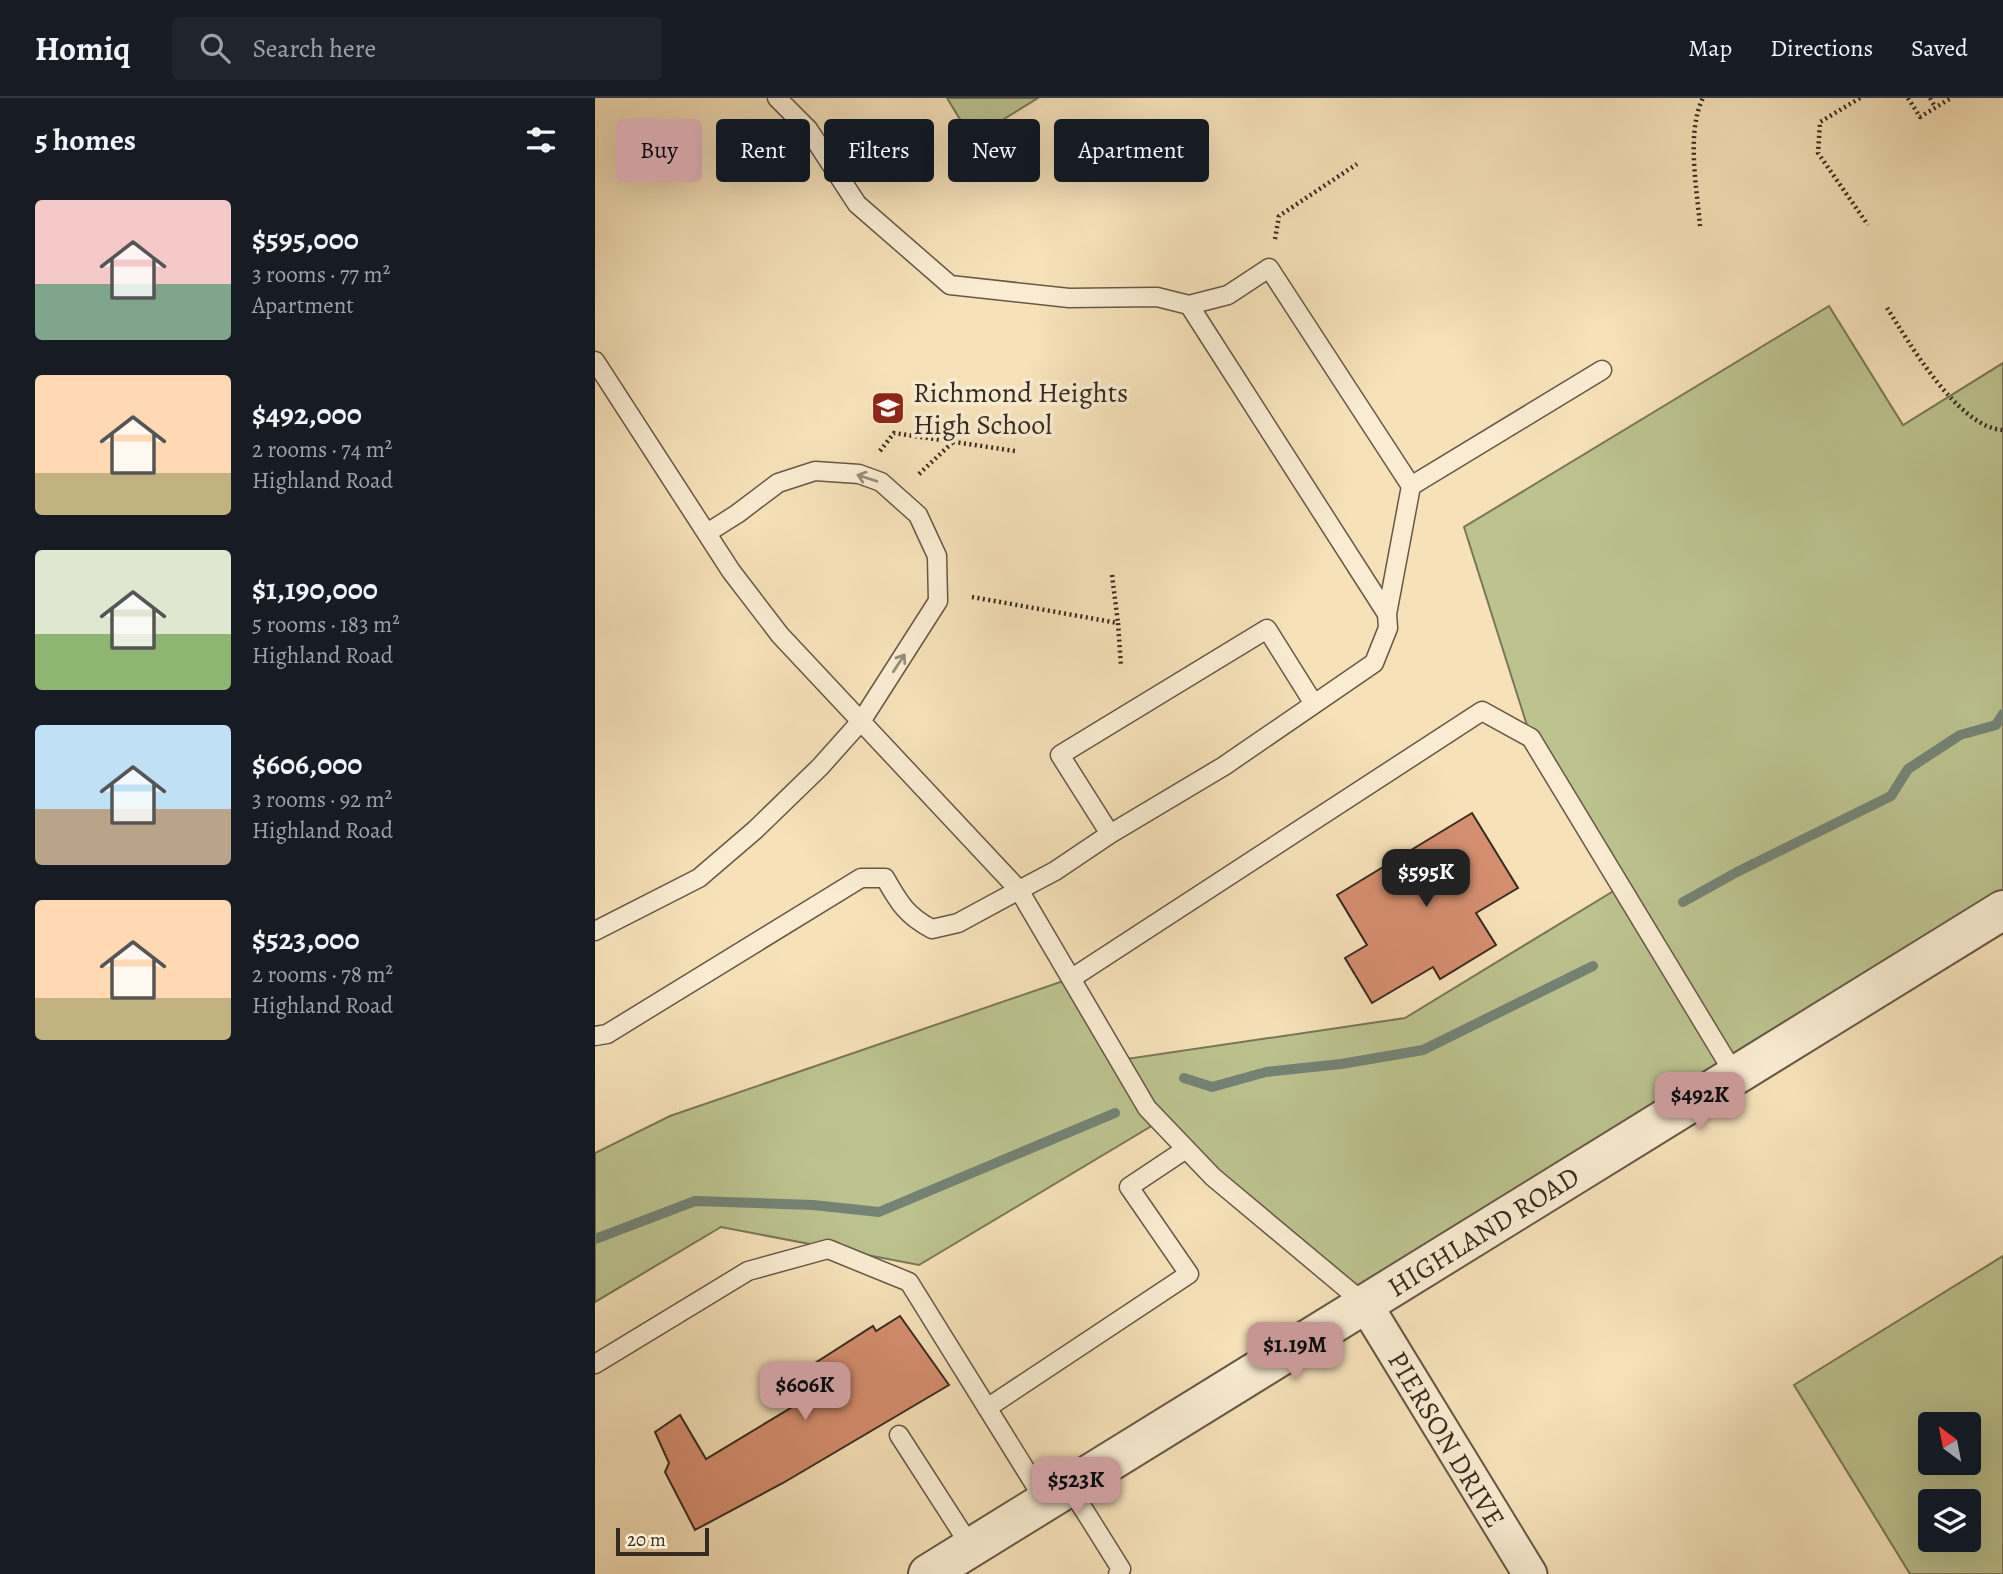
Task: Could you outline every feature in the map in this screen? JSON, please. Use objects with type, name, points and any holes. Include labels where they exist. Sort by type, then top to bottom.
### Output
[{"type":"street","name":"HIGHLAND ROAD","points":[[928,1574],[2003,910]]},
{"type":"street","name":"PIERSON DRIVE","points":[[1365,1304],[1529,1574]]},
{"type":"lane","points":[[595,1036],[618,1028],[861,878],[885,878],[913,919],[932,929],[958,923],[1055,871],[1109,834],[1224,766],[1374,663],[1388,628],[1387,614],[1411,486],[1269,268],[1228,295],[1189,305],[1157,297],[1069,298],[950,285],[857,204],[808,129],[777,98]]},
{"type":"lane","points":[[1189,305],[1387,614]]},
{"type":"lane","points":[[595,361],[731,571],[780,635],[1019,890],[1147,1108],[1213,1177],[1365,1304]]},
{"type":"lane","points":[[1411,486],[1602,370]]},
{"type":"lane","points":[[595,931],[699,878],[755,830],[820,767],[862,720],[938,601],[937,556],[918,515],[881,482],[859,474],[815,471],[778,483],[707,533]]},
{"type":"lane","points":[[1109,834],[1060,755],[1267,629],[1314,704]]},
{"type":"lane","points":[[1072,978],[1482,711],[1531,738],[1735,1075]]},
{"type":"lane","points":[[987,1408],[1189,1274],[1129,1187],[1186,1149]]},
{"type":"lane","points":[[595,1364],[748,1272],[828,1249],[909,1282],[987,1408],[1121,1569],[1118,1574]]},
{"type":"lane","points":[[899,1435],[971,1547]]},
{"type":"path","points":[[1700,226],[1694,151],[1699,106],[1703,98]]},
{"type":"path","points":[[1860,98],[1820,122],[1818,153],[1868,225]]},
{"type":"path","points":[[1908,98],[1920,117],[1951,98]]},
{"type":"path","points":[[1930,98],[1935,107]]},
{"type":"path","points":[[1275,239],[1279,216],[1357,164]]},
{"type":"path","points":[[1887,308],[1940,388],[1970,415],[1997,430],[2003,430]]},
{"type":"path","points":[[880,451],[894,433],[1015,451]]},
{"type":"path","points":[[919,474],[953,442]]},
{"type":"path","points":[[1112,575],[1121,666]]},
{"type":"path","points":[[972,597],[1118,623]]},
{"type":"green space","points":[[947,98],[1038,98],[1004,119],[960,119]]},
{"type":"green space","points":[[1829,306],[1903,425],[2003,363],[2003,910],[1365,1304],[1160,1121],[919,1265],[721,1227],[595,1302],[595,1153],[670,1116],[1072,978],[1120,1060],[1405,1018],[1620,887],[1531,738],[1464,527]]},
{"type":"green space","points":[[2003,1256],[2003,1574],[1910,1574],[1794,1385]]},
{"type":"building","points":[[1472,813],[1518,888],[1476,913],[1496,945],[1440,979],[1433,967],[1372,1003],[1345,958],[1367,945],[1337,895]]},
{"type":"building","points":[[900,1316],[949,1385],[783,1483],[695,1530],[665,1472],[669,1463],[655,1432],[680,1415],[706,1459],[799,1403],[787,1381],[873,1326],[876,1331]]},
{"type":"waterway","points":[[1683,902],[1737,872],[1891,796],[1908,769],[1960,735],[1996,725],[2003,714]]},
{"type":"waterway","points":[[1184,1078],[1212,1087],[1266,1072],[1341,1064],[1423,1050],[1593,966]]},
{"type":"waterway","points":[[595,1239],[695,1201],[813,1205],[879,1212],[1115,1113]]},
{"type":"place","name":"Richmond Heights High School","points":[[888,408]]}]
